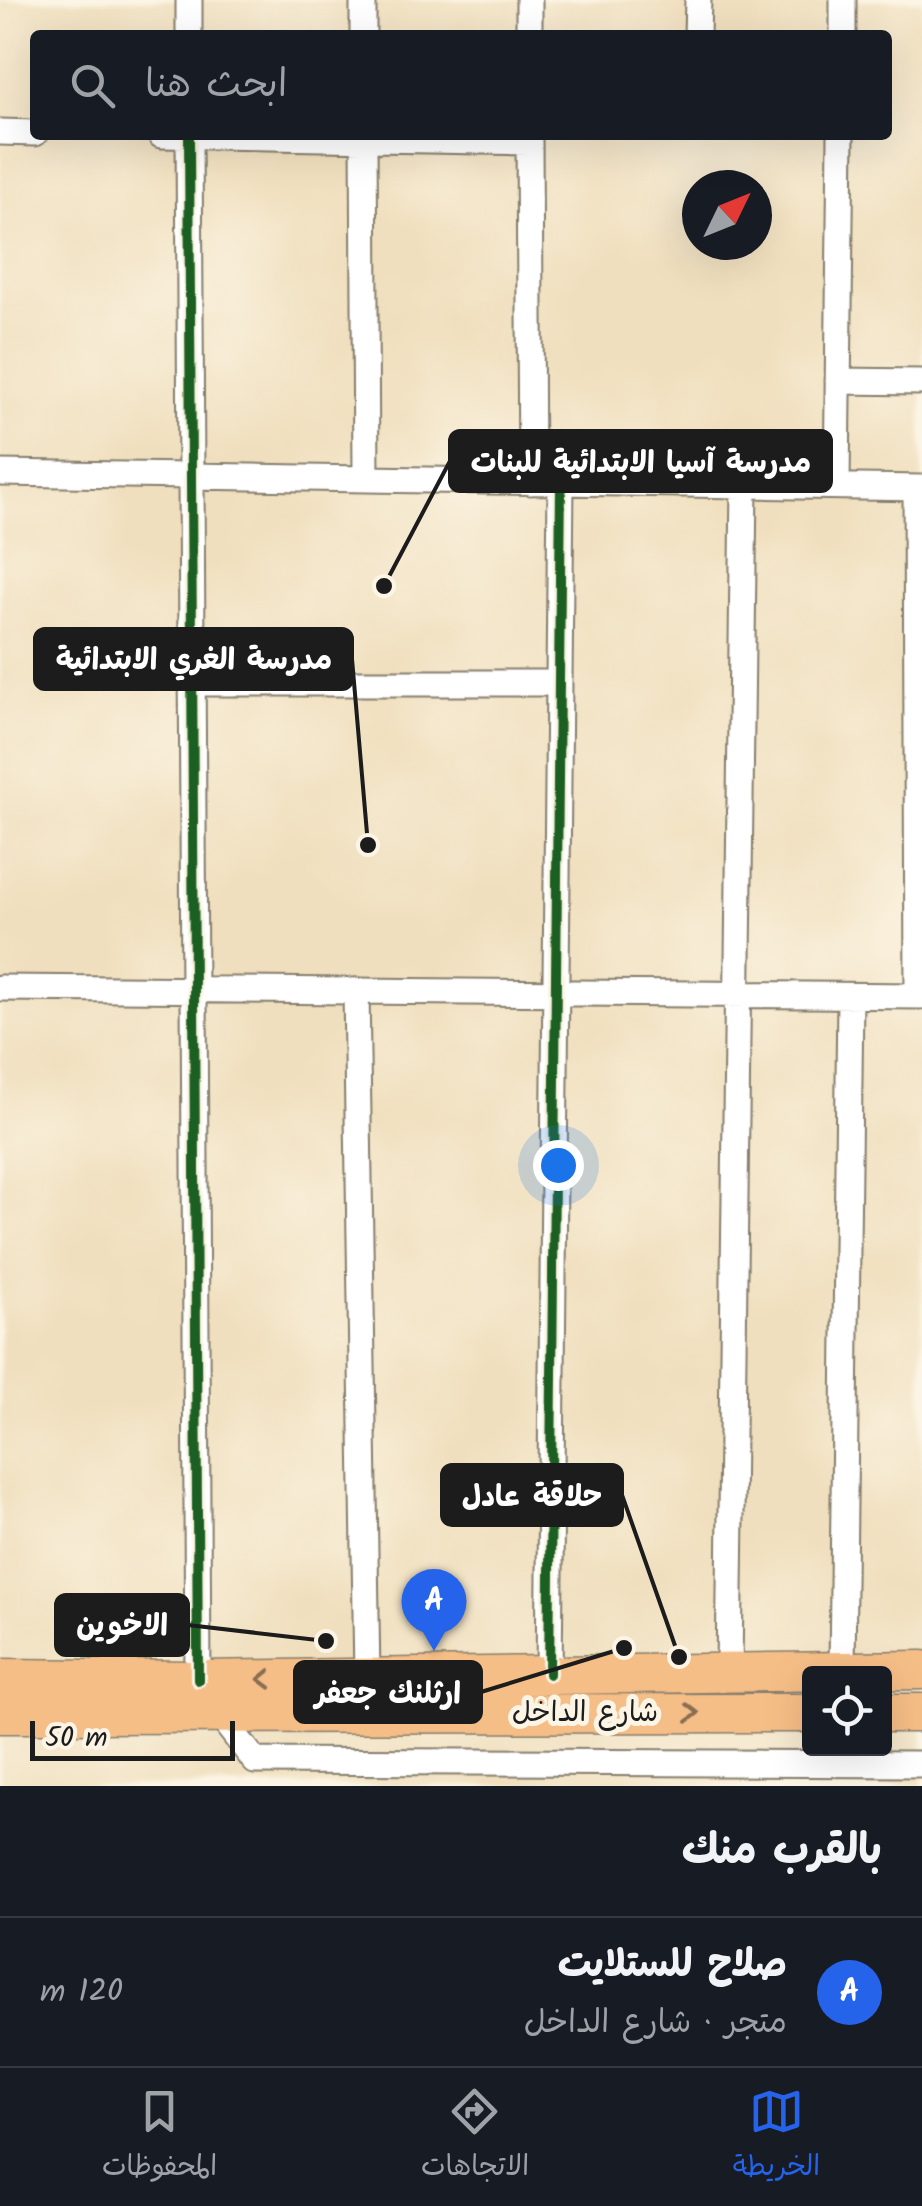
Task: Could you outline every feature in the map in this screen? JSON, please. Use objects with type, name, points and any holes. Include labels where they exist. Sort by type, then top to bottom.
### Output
[{"type":"main road","name":"شارع الداخل","points":[[0,1678],[198,1680],[802,1670]]},
{"type":"main road","name":"شارع الداخل","points":[[892,1670],[922,1670]]},
{"type":"main road","name":"شارع الداخل","points":[[0,1714],[802,1713]]},
{"type":"main road","points":[[892,1713],[922,1713]]},
{"type":"street","points":[[189,0],[189,30]]},
{"type":"street","points":[[363,0],[363,30]]},
{"type":"street","points":[[528,0],[529,30]]},
{"type":"street","points":[[697,30],[698,0]]},
{"type":"street","points":[[842,30],[843,0]]},
{"type":"street","points":[[0,132],[30,133]]},
{"type":"street","points":[[189,140],[198,1680]]},
{"type":"street","points":[[364,140],[366,479]]},
{"type":"street","points":[[530,140],[531,482]]},
{"type":"street","points":[[837,486],[841,140]]},
{"type":"street","points":[[838,381],[922,382]]},
{"type":"street","points":[[0,473],[919,488],[920,996],[0,988]]},
{"type":"street","points":[[549,1674],[561,482]]},
{"type":"street","points":[[728,1671],[744,485]]},
{"type":"street","points":[[192,683],[559,684]]},
{"type":"street","points":[[356,991],[367,1677]]},
{"type":"street","points":[[842,1666],[850,996]]},
{"type":"street","points":[[218,1713],[255,1762],[562,1774],[824,1775],[922,1764]]},
{"type":"cycle path","points":[[189,140],[198,1680]]},
{"type":"cycle path","points":[[549,1674],[561,482]]},
{"type":"place","name":"مدرسة آسيا الابتدائية للبنات","points":[[384,586]]},
{"type":"place","name":"مدرسة الغري الابتدائية","points":[[368,845]]},
{"type":"place","name":"الاخوين","points":[[326,1641]]},
{"type":"place","name":"ارثلنك جعفر","points":[[624,1648]]},
{"type":"place","name":"صلاح للستلايت","points":[[434,1651]]},
{"type":"place","name":"حلاقة عادل","points":[[679,1657]]}]
